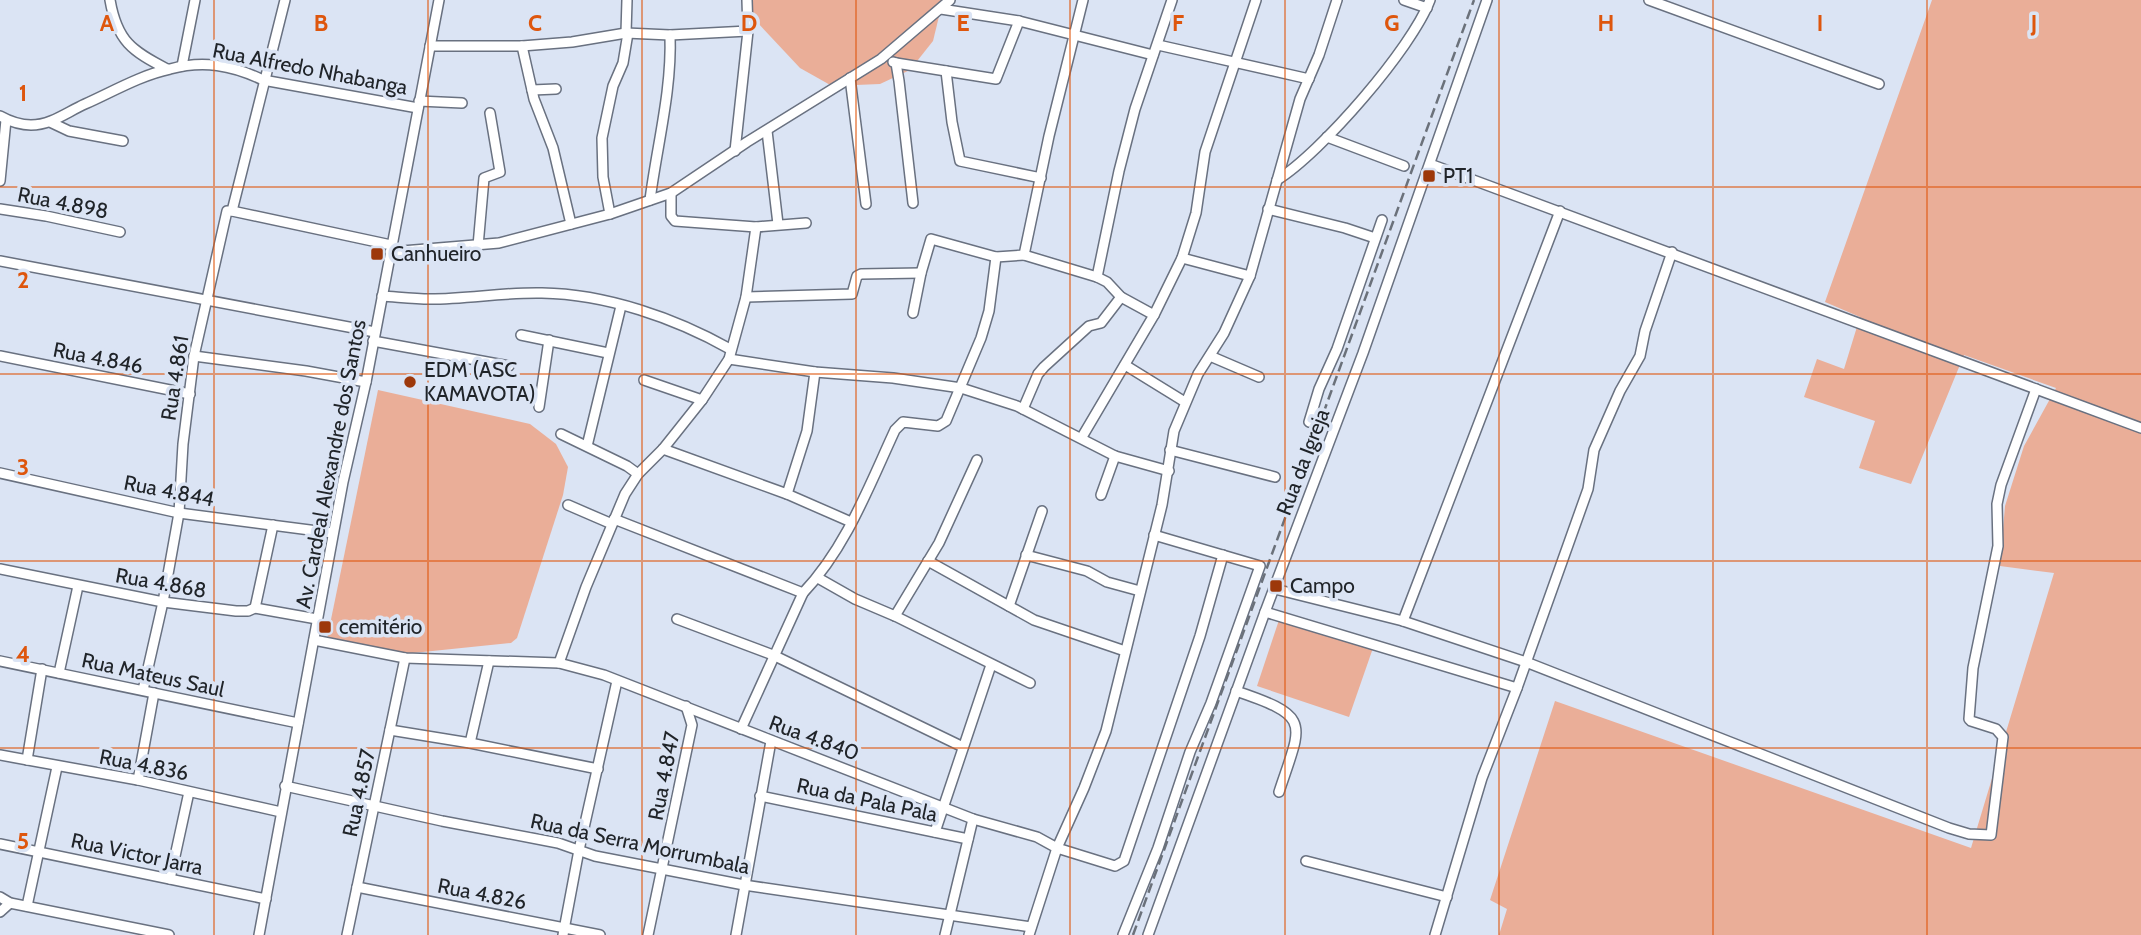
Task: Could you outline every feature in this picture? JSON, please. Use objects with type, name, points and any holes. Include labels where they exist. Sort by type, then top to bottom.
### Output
[{"type":"street","points":[[110,0],[113,17],[128,44],[138,54],[167,69]]},
{"type":"street","points":[[182,66],[195,0]]},
{"type":"street","name":"Rua 4.861","points":[[143,690],[179,513],[181,467],[194,356],[227,211],[232,212],[285,0]]},
{"type":"street","name":"Av. Cardeal Alexandre dos Santos","points":[[259,935],[333,533],[366,382],[439,0]]},
{"type":"street","points":[[610,214],[603,177],[602,138],[613,86],[623,64],[627,0]]},
{"type":"street","points":[[735,151],[748,31],[747,0]]},
{"type":"street","points":[[232,212],[390,248],[478,246],[525,237],[610,214],[671,193],[881,59],[950,0]]},
{"type":"street","points":[[1024,255],[1072,37],[1083,0]]},
{"type":"street","points":[[1097,276],[1119,172],[1143,80],[1158,45],[1172,0]]},
{"type":"street","points":[[1082,437],[1154,315],[1182,258],[1196,212],[1205,152],[1256,0]]},
{"type":"street","points":[[1030,931],[1057,848],[1106,731],[1169,471],[1174,431],[1198,374],[1210,356],[1250,276],[1300,99],[1337,0]]},
{"type":"street","points":[[1277,180],[1309,157],[1327,137],[1388,65],[1429,4],[1404,0]]},
{"type":"street","name":"Rua da Igreja","points":[[1148,935],[1265,612],[1363,353],[1487,0]]},
{"type":"street","points":[[1649,0],[1879,84]]},
{"type":"street","points":[[941,9],[1019,21],[1072,37],[1153,55]]},
{"type":"street","points":[[881,59],[996,79],[1019,21]]},
{"type":"street","points":[[430,47],[522,46],[627,33],[670,35],[748,31]]},
{"type":"street","points":[[650,200],[668,92],[670,35]]},
{"type":"street","points":[[1158,45],[1309,79]]},
{"type":"street","points":[[522,46],[532,90],[553,148],[571,223]]},
{"type":"street","points":[[896,63],[913,203]]},
{"type":"street","name":"Rua Alfredo Nhabanga","points":[[3,118],[32,125],[50,122],[167,69],[182,66],[223,65],[243,70],[263,80],[418,104],[462,103]]},
{"type":"street","points":[[946,71],[960,161],[1041,178]]},
{"type":"street","points":[[850,78],[866,204]]},
{"type":"street","points":[[532,90],[556,89]]},
{"type":"street","points":[[478,246],[484,178],[500,172],[490,113]]},
{"type":"street","points":[[0,181],[3,118]]},
{"type":"street","points":[[50,122],[69,131],[122,141]]},
{"type":"street","points":[[767,131],[778,224]]},
{"type":"street","points":[[1327,137],[1404,166]]},
{"type":"street","points":[[1430,164],[2141,428]]},
{"type":"street","points":[[671,193],[671,216],[675,221],[756,227],[806,223]]},
{"type":"street","name":"Rua 4.898","points":[[0,209],[120,232]]},
{"type":"street","points":[[1268,209],[1376,238]]},
{"type":"street","points":[[1404,621],[1560,211]]},
{"type":"street","points":[[1309,422],[1382,219]]},
{"type":"street","points":[[559,663],[586,587],[625,494],[638,474],[663,449],[702,400],[729,354],[746,297],[756,227]]},
{"type":"street","points":[[913,313],[920,273],[931,239],[996,257],[1024,255],[1097,276],[1121,297],[1154,315]]},
{"type":"street","points":[[1435,935],[1482,778],[1588,489],[1594,450],[1620,391],[1640,356],[1645,331],[1672,252]]},
{"type":"street","points":[[741,729],[803,593],[818,578],[851,522],[899,424],[903,422],[934,426],[946,421],[981,338],[989,311],[996,257]]},
{"type":"street","points":[[1182,258],[1250,276]]},
{"type":"street","points":[[0,261],[509,366]]},
{"type":"street","points":[[746,297],[852,294],[857,276],[861,274],[920,273]]},
{"type":"street","points":[[382,296],[431,299],[544,293],[565,294],[621,306],[688,329],[729,354],[815,372],[893,378],[961,388],[1023,409],[1115,456],[1169,471]]},
{"type":"street","points":[[1023,409],[1038,374],[1044,367],[1089,326],[1101,323],[1121,297]]},
{"type":"street","points":[[587,446],[621,306]]},
{"type":"street","points":[[522,335],[608,353]]},
{"type":"street","points":[[539,407],[549,341]]},
{"type":"street","name":"Rua 4.846","points":[[0,356],[190,394]]},
{"type":"street","points":[[194,356],[366,382]]},
{"type":"street","points":[[1210,356],[1259,377]]},
{"type":"street","points":[[1125,365],[1185,402]]},
{"type":"street","points":[[788,495],[807,431],[815,372]]},
{"type":"street","points":[[644,380],[702,400]]},
{"type":"street","points":[[1275,589],[1404,621],[1526,663],[1949,828],[1969,834],[1991,835],[2003,737],[1996,729],[1969,719],[1973,668],[1998,546],[1997,504],[2001,485],[2036,389]]},
{"type":"street","points":[[561,434],[638,474]]},
{"type":"street","points":[[663,449],[788,495],[851,522]]},
{"type":"street","points":[[1170,450],[1275,477]]},
{"type":"street","points":[[1101,495],[1115,456]]},
{"type":"street","points":[[895,616],[939,543],[977,460]]},
{"type":"street","name":"Rua 4.844","points":[[0,473],[179,513],[333,533]]},
{"type":"street","points":[[568,505],[803,593]]},
{"type":"street","points":[[1009,606],[1042,512]]},
{"type":"street","points":[[255,608],[273,524]]},
{"type":"street","points":[[1123,935],[1158,848],[1190,752],[1260,566],[1154,535]]},
{"type":"street","points":[[1026,555],[1087,571],[1108,582],[1140,591]]},
{"type":"street","name":"Rua 4.840","points":[[314,640],[405,658],[559,663],[686,706],[973,818],[1037,837],[1057,848],[1115,866],[1124,861],[1200,636],[1223,555]]},
{"type":"street","points":[[928,561],[1034,620],[1125,652]]},
{"type":"street","name":"Rua 4.868","points":[[0,569],[163,602],[236,611],[255,608],[317,619]]},
{"type":"street","points":[[818,578],[855,599],[1030,683]]},
{"type":"street","points":[[59,673],[78,586]]},
{"type":"street","points":[[1265,612],[1517,688]]},
{"type":"street","points":[[677,619],[773,655],[963,747]]},
{"type":"street","name":"Rua 4.857","points":[[347,935],[405,658]]},
{"type":"street","points":[[470,743],[489,661]]},
{"type":"street","name":"Rua Mateus Saul","points":[[0,662],[298,723]]},
{"type":"street","points":[[936,832],[991,665]]},
{"type":"street","points":[[27,760],[42,669]]},
{"type":"street","points":[[563,932],[617,681]]},
{"type":"street","points":[[1236,691],[1288,712],[1295,721],[1298,736],[1279,792]]},
{"type":"street","points":[[138,780],[154,693]]},
{"type":"street","name":"Rua 4.847","points":[[648,935],[692,725],[686,706]]},
{"type":"street","points":[[692,725],[711,716]]},
{"type":"street","points":[[390,730],[598,769]]},
{"type":"street","points":[[736,935],[771,741]]},
{"type":"street","name":"Rua 4.836","points":[[0,755],[138,780],[281,812]]},
{"type":"street","points":[[27,906],[57,767]]},
{"type":"street","name":"Rua da Serra Morrumbala","points":[[285,786],[558,843],[595,856],[663,870],[1030,931]]},
{"type":"street","points":[[170,879],[189,792]]},
{"type":"street","name":"Rua da Pala Pala","points":[[760,796],[968,839]]},
{"type":"street","points":[[945,935],[973,818]]},
{"type":"street","name":"Rua Victor Jarra","points":[[0,844],[266,900]]},
{"type":"street","points":[[1306,861],[1447,897]]},
{"type":"street","name":"Rua 4.826","points":[[357,887],[563,932],[600,935]]},
{"type":"street","points":[[0,897],[10,903],[169,935]]},
{"type":"street","points":[[0,912],[10,903]]},
{"type":"shaded area","points":[[747,0],[943,0],[933,41],[910,70],[880,84],[832,86],[800,68],[756,21]]},
{"type":"shaded area","points":[[1932,0],[2141,0],[2141,935],[1499,935],[1507,909],[1490,900],[1555,701],[1971,848],[2054,573],[2000,566],[2005,506],[2024,446],[2056,388],[1964,355],[1911,484],[1859,468],[1875,421],[1804,397],[1817,359],[1844,369],[1860,317],[1825,302]]},
{"type":"shaded area","points":[[378,390],[530,424],[556,444],[568,467],[563,495],[517,638],[511,643],[396,653],[327,639]]},
{"type":"shaded area","points":[[1280,617],[1373,648],[1349,717],[1257,686]]},
{"type":"railway","points":[[1133,935],[1474,0]]},
{"type":"place","name":"PT1","points":[[1429,176]]},
{"type":"place","name":"Canhueiro","points":[[377,254]]},
{"type":"place","name":"EDM (ASC KAMAVOTA)","points":[[410,382]]},
{"type":"place","name":"Campo","points":[[1276,586]]},
{"type":"place","name":"cemitério","points":[[325,627]]}]
